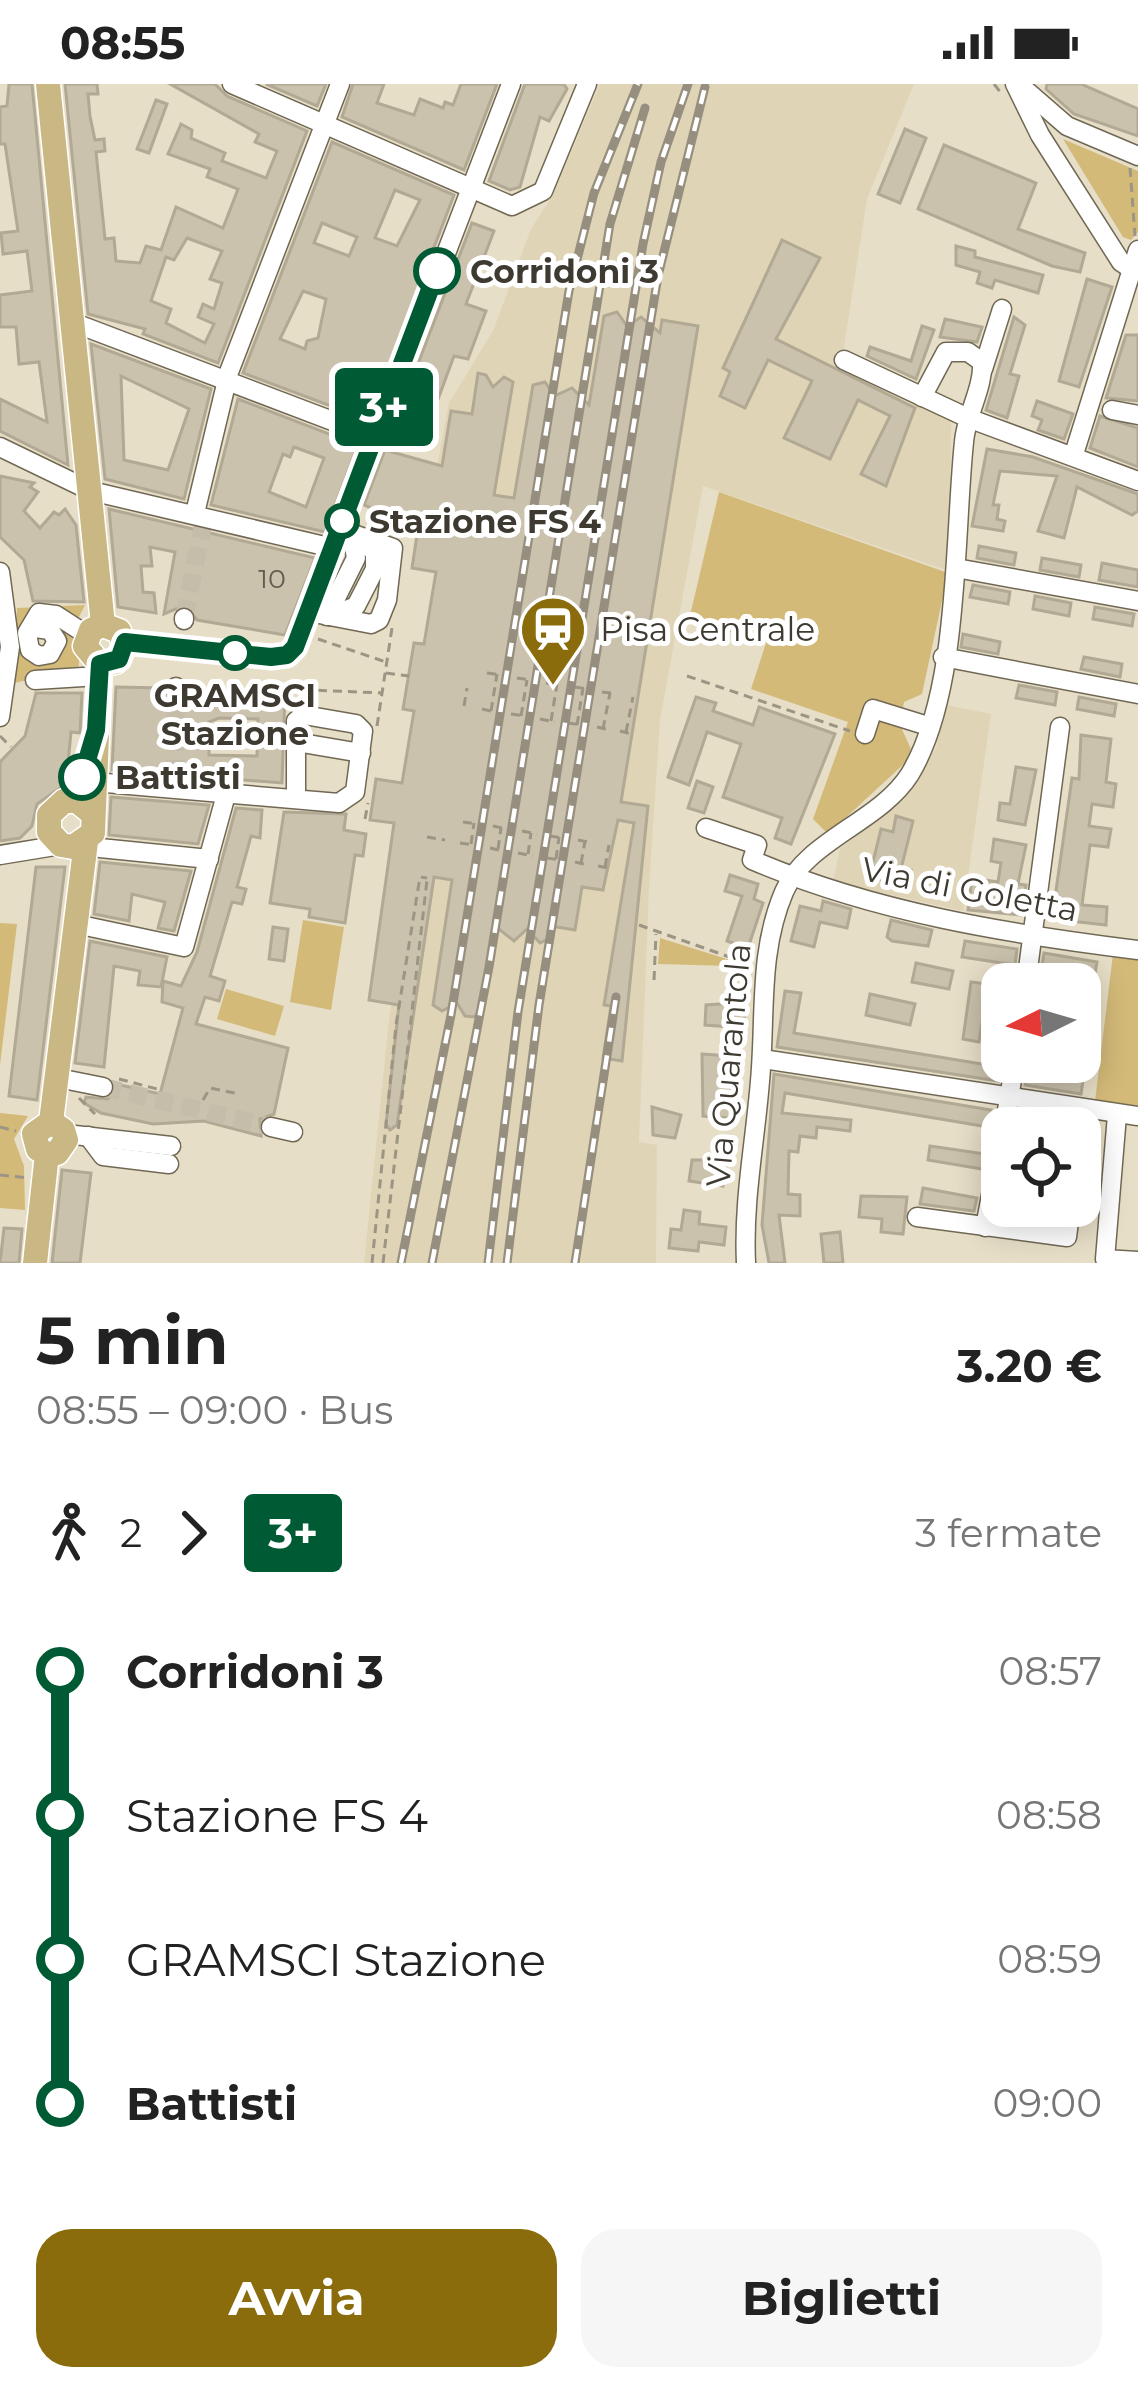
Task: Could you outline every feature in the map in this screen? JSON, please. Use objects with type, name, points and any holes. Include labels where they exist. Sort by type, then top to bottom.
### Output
[{"type":"main road","points":[[48,84],[91,491],[95,630],[86,652],[99,670],[94,782],[79,837]]},
{"type":"main road","points":[[95,630],[114,627],[125,642],[119,659],[99,670]]},
{"type":"main road","points":[[35,1263],[47,1154],[38,1149],[34,1134],[74,1135],[68,1084],[81,878],[79,837],[70,800],[96,730]]},
{"type":"main road","points":[[70,800],[57,804],[47,822],[79,837]]},
{"type":"street","points":[[232,84],[512,206],[539,195],[587,84]]},
{"type":"street","points":[[200,521],[227,381],[340,84]]},
{"type":"street","points":[[125,642],[279,657],[295,647],[318,614],[372,436],[511,84]]},
{"type":"street","points":[[1017,84],[1067,126],[1134,161]]},
{"type":"street","points":[[1017,84],[1040,135],[1135,252],[1131,299],[1101,408],[1074,454]]},
{"type":"street","points":[[706,828],[757,845],[752,860],[793,878],[906,779],[928,726],[943,656],[956,568],[968,418],[1002,309]]},
{"type":"street","points":[[72,322],[372,436]]},
{"type":"street","points":[[922,397],[930,374],[950,350],[974,355],[983,369]]},
{"type":"street","points":[[844,360],[968,418],[1138,481]]},
{"type":"street","points":[[1101,408],[1138,416]]},
{"type":"street","points":[[0,447],[91,491],[200,521],[341,537],[393,548],[384,611],[371,624],[318,614]]},
{"type":"street","points":[[318,614],[346,602],[364,567],[366,557],[341,537]]},
{"type":"street","points":[[956,568],[1138,601]]},
{"type":"street","points":[[0,572],[10,627],[8,690],[0,717]]},
{"type":"street","points":[[35,628],[50,630],[58,641],[50,654],[39,656],[27,641],[30,622],[39,613],[95,630]]},
{"type":"street","points":[[943,656],[1138,694]]},
{"type":"street","points":[[35,680],[99,670]]},
{"type":"street","points":[[865,734],[873,709],[928,726]]},
{"type":"street","points":[[94,782],[339,803],[351,798],[367,748],[364,731],[356,724],[304,716],[296,721],[296,796]]},
{"type":"street","points":[[1029,963],[1060,727]]},
{"type":"street","points":[[296,742],[367,748]]},
{"type":"street","points":[[76,924],[184,947],[227,791]]},
{"type":"street","points":[[22,854],[47,822]]},
{"type":"street","points":[[0,854],[22,854],[79,837],[100,848],[209,859]]},
{"type":"street","name":"Via di Goletta","points":[[793,878],[853,896],[1033,935],[1138,950]]},
{"type":"street","name":"Via Quarantola","points":[[746,1263],[746,1190],[762,1060],[763,975],[776,915],[793,878]]},
{"type":"street","points":[[762,1060],[1066,1107]]},
{"type":"street","points":[[1008,1107],[1012,1083]]},
{"type":"street","points":[[68,1084],[103,1087]]},
{"type":"street","points":[[1101,1112],[1138,1116]]},
{"type":"street","points":[[1117,1115],[1105,1259],[1138,1261]]},
{"type":"street","points":[[271,1126],[293,1132]]},
{"type":"street","points":[[106,1128],[170,1150],[103,1156],[74,1135],[106,1128]]},
{"type":"street","points":[[917,1217],[981,1226]]},
{"type":"street","points":[[986,1227],[1067,1237],[1068,1227]]},
{"type":"path","points":[[1134,161],[1135,252]]},
{"type":"path","points":[[367,748],[382,693],[394,615]]},
{"type":"path","points":[[310,636],[386,662]]},
{"type":"path","points":[[385,672],[409,676]]},
{"type":"path","points":[[482,709],[493,711],[499,675],[488,673]]},
{"type":"path","points":[[687,676],[865,734]]},
{"type":"path","points":[[511,714],[523,716],[529,680],[517,678]]},
{"type":"path","points":[[540,719],[553,721],[559,684],[546,683]]},
{"type":"path","points":[[568,723],[579,725],[585,688],[574,687]]},
{"type":"path","points":[[464,706],[467,688]]},
{"type":"path","points":[[288,689],[382,693]]},
{"type":"path","points":[[602,692],[611,693],[602,728]]},
{"type":"path","points":[[626,695],[636,697],[626,732]]},
{"type":"path","points":[[0,736],[10,747]]},
{"type":"path","points":[[365,819],[369,797]]},
{"type":"path","points":[[460,843],[471,845],[476,823],[464,822]]},
{"type":"path","points":[[490,848],[500,850],[504,828],[493,826]]},
{"type":"path","points":[[518,854],[529,856],[534,833],[522,831]]},
{"type":"path","points":[[547,858],[557,860],[561,838],[550,836]]},
{"type":"path","points":[[427,837],[443,841]]},
{"type":"path","points":[[580,864],[584,841]]},
{"type":"path","points":[[598,866],[606,868],[611,846],[601,845]]},
{"type":"path","points":[[372,1263],[396,1025],[420,877],[427,878],[424,926],[407,1028],[383,1263]]},
{"type":"path","points":[[639,925],[739,960],[763,975]]},
{"type":"path","points":[[654,980],[656,934]]},
{"type":"path","points":[[68,1084],[95,1114]]},
{"type":"path","points":[[203,1100],[210,1088],[239,1094]]},
{"type":"path","points":[[0,1127],[21,1132]]},
{"type":"path","points":[[0,1175],[29,1178]]},
{"type":"shaded area","points":[[600,84],[914,84],[867,199],[841,366],[951,421],[949,571],[703,486],[660,720],[649,888],[639,1142],[657,1145],[656,1263],[364,1263],[389,1020],[414,873],[476,591],[426,526],[449,403],[493,331],[531,229],[553,195]]},
{"type":"shaded area","points":[[1063,139],[1138,171],[1138,232],[1131,240],[1123,237]]},
{"type":"shaded area","points":[[719,492],[948,573],[922,694],[904,702],[900,725],[911,749],[906,762],[828,834],[813,819],[848,722],[751,689],[766,643],[689,620]]},
{"type":"shaded area","points":[[85,605],[79,617],[32,611],[21,630],[41,664],[52,663],[64,648],[54,625],[66,632],[78,648],[78,669],[14,683],[17,608]]},
{"type":"shaded area","points":[[946,705],[991,714],[963,911],[833,882],[840,849],[913,788],[936,748]]},
{"type":"shaded area","points":[[303,920],[344,927],[331,1010],[290,1002]]},
{"type":"shaded area","points":[[0,923],[17,924],[0,1065]]},
{"type":"shaded area","points":[[660,938],[730,960],[731,966],[658,964]]},
{"type":"shaded area","points":[[1113,954],[1138,956],[1138,1106],[1095,1101],[1097,1083],[1101,1083]]},
{"type":"shaded area","points":[[226,989],[284,1006],[275,1036],[217,1019]]},
{"type":"shaded area","points":[[0,1113],[28,1116],[14,1139],[24,1166],[25,1210],[0,1208]]},
{"type":"building","points":[[9,84],[32,84],[68,465],[0,431],[0,399],[47,422],[39,362],[19,364],[16,327],[0,327],[0,295],[32,291],[27,251],[3,254],[1,233],[18,231],[5,144],[0,144],[0,107],[7,106]]},
{"type":"building","points":[[65,84],[97,84],[98,94],[88,94],[90,116],[95,140],[104,139],[105,151],[96,152],[105,239],[114,238],[116,261],[140,263],[146,246],[161,250],[176,207],[223,228],[238,189],[207,177],[210,169],[168,154],[181,124],[192,130],[191,138],[225,153],[222,161],[266,178],[277,151],[255,142],[259,134],[170,84],[215,84],[227,96],[307,131],[218,363],[143,334],[145,329],[88,314]],"holes":[[[187,238],[222,251],[210,279],[222,283],[214,309],[203,304],[198,317],[214,324],[205,343],[166,323],[171,309],[151,301],[166,257],[174,260]]]},
{"type":"building","points":[[266,84],[326,84],[317,106]]},
{"type":"building","points":[[353,84],[384,84],[377,103],[414,115],[420,99],[443,108],[445,102],[453,105],[461,84],[497,84],[464,170],[342,117]]},
{"type":"building","points":[[525,84],[564,84],[567,89],[549,121],[540,117],[520,187],[510,190],[489,181]]},
{"type":"building","points":[[1047,84],[1081,84],[1138,109],[1138,136],[1074,114],[1046,89]]},
{"type":"building","points":[[156,100],[167,104],[149,153],[137,149]]},
{"type":"building","points":[[905,129],[926,138],[900,203],[878,194]]},
{"type":"building","points":[[332,142],[454,195],[368,420],[243,373]],"holes":[[[395,190],[420,200],[397,246],[375,238]],[[322,223],[357,237],[349,256],[314,243]],[[303,291],[326,299],[318,338],[307,341],[305,349],[280,339]]]},
{"type":"building","points":[[944,145],[1036,183],[1018,229],[1085,253],[1080,272],[1052,266],[918,209]]},
{"type":"building","points":[[472,223],[494,231],[466,304],[486,311],[468,359],[454,356],[424,437],[394,426]]},
{"type":"building","points":[[782,240],[820,258],[776,339],[915,408],[886,486],[861,474],[890,416],[858,400],[830,459],[784,438],[812,381],[768,360],[745,408],[720,396],[730,372],[723,368]]},
{"type":"building","points":[[956,246],[975,251],[975,257],[1043,275],[1038,293],[995,280],[992,288],[977,283],[980,272],[956,265]]},
{"type":"building","points":[[1087,279],[1112,287],[1079,387],[1059,381]]},
{"type":"building","points":[[617,312],[627,326],[641,317],[660,333],[662,320],[698,326],[621,802],[648,806],[622,1061],[603,1058],[611,1006],[604,1005],[634,823],[618,820],[603,890],[582,887],[575,930],[551,926],[548,939],[540,943],[527,929],[514,941],[494,925],[480,1010],[474,1017],[465,1016],[457,1003],[442,1011],[433,1005],[452,880],[434,877],[397,1125],[390,1130],[386,1124],[399,1005],[369,1000],[394,823],[370,820],[376,779],[402,783],[414,711],[403,709],[414,643],[424,644],[436,572],[412,568],[419,522],[397,518],[396,527],[372,523],[371,508],[364,505],[385,450],[442,466],[451,411],[472,414],[478,373],[486,375],[493,387],[504,377],[513,382],[494,495],[514,498],[533,385],[545,382],[554,396],[572,388],[589,405],[604,316]]},
{"type":"building","points":[[1014,317],[1025,325],[1010,374],[1019,376],[1007,418],[986,410]]},
{"type":"building","points":[[945,319],[982,327],[977,342],[940,337]]},
{"type":"building","points":[[922,326],[934,330],[916,379],[867,356],[870,347],[911,361]]},
{"type":"building","points":[[1126,335],[1138,335],[1138,401],[1106,398]]},
{"type":"building","points":[[91,344],[211,389],[184,499],[105,479]],"holes":[[[121,376],[189,409],[168,470],[124,460]]]},
{"type":"building","points":[[238,399],[358,445],[325,532],[211,505]],"holes":[[[294,447],[324,458],[306,507],[269,492],[283,454],[290,457]]]},
{"type":"building","points":[[1037,401],[1073,414],[1064,439],[1038,430],[1042,420],[1032,416]]},
{"type":"building","points":[[1100,416],[1138,428],[1138,467],[1090,448]]},
{"type":"building","points":[[987,449],[1033,457],[1138,494],[1138,511],[1132,515],[1077,487],[1064,538],[1038,531],[1057,476],[1000,471],[993,505],[999,505],[997,519],[1005,521],[1003,531],[972,526]]},
{"type":"building","points":[[0,476],[34,483],[30,487],[38,492],[24,511],[40,528],[54,512],[59,515],[65,509],[76,525],[84,602],[33,601],[24,560],[0,537]]},
{"type":"building","points":[[109,509],[315,558],[285,635],[197,620],[185,605],[164,614],[175,552],[150,547],[152,566],[141,566],[143,592],[154,593],[156,613],[118,607]]},
{"type":"building","points":[[979,546],[1016,553],[1014,565],[977,558]]},
{"type":"building","points":[[1042,558],[1081,565],[1079,577],[1040,570]]},
{"type":"building","points":[[1102,563],[1138,570],[1138,587],[1099,580]]},
{"type":"building","points":[[973,585],[1010,592],[1008,604],[970,597]]},
{"type":"building","points":[[1035,596],[1071,603],[1069,616],[1033,609]]},
{"type":"building","points":[[1095,607],[1134,614],[1132,626],[1093,619]]},
{"type":"building","points":[[963,634],[1000,642],[998,654],[961,647]]},
{"type":"building","points":[[1084,657],[1122,664],[1120,677],[1081,669]]},
{"type":"building","points":[[1019,685],[1057,692],[1055,705],[1016,698]]},
{"type":"building","points":[[116,687],[163,688],[175,702],[189,689],[285,692],[282,783],[112,770]],"holes":[[[258,719],[257,756],[209,755],[209,722]]]},
{"type":"building","points":[[36,693],[82,693],[80,733],[71,732],[66,784],[37,804],[32,826],[20,838],[0,841],[0,762],[25,736]]},
{"type":"building","points":[[696,697],[716,703],[713,711],[753,725],[759,707],[835,734],[791,844],[775,838],[782,818],[723,797],[741,744],[707,732],[689,785],[668,777]]},
{"type":"building","points":[[1079,697],[1116,704],[1114,716],[1077,709]]},
{"type":"building","points":[[1081,735],[1111,739],[1106,782],[1116,784],[1113,807],[1092,804],[1089,826],[1111,829],[1108,847],[1090,845],[1082,905],[1107,907],[1106,925],[1052,919],[1072,778],[1079,779]]},
{"type":"building","points":[[1016,767],[1036,770],[1025,825],[998,820],[1000,803],[1010,804]]},
{"type":"building","points":[[697,781],[713,787],[704,813],[688,808]]},
{"type":"building","points":[[111,797],[209,805],[198,844],[109,835]]},
{"type":"building","points":[[236,808],[262,810],[260,838],[251,836],[237,887],[246,889],[242,904],[232,902],[210,976],[225,981],[219,1001],[205,997],[196,1024],[288,1048],[274,1114],[260,1119],[261,1136],[204,1121],[153,1124],[101,1113],[84,1103],[86,1097],[108,1099],[116,1084],[160,1094],[183,1008],[162,1002],[163,981],[181,986],[197,952]]},
{"type":"building","points":[[284,812],[346,814],[344,830],[366,834],[363,856],[355,855],[345,923],[309,917],[310,909],[270,903]]},
{"type":"building","points":[[896,816],[913,821],[901,869],[911,870],[907,887],[877,879],[880,867],[872,866],[881,829],[893,832]]},
{"type":"building","points":[[994,839],[1026,845],[1018,884],[1026,885],[1022,915],[968,910],[972,878],[998,882],[1001,863],[991,861]]},
{"type":"building","points":[[100,862],[191,871],[174,931],[158,928],[165,902],[132,894],[129,921],[94,914]]},
{"type":"building","points":[[36,867],[65,867],[37,1100],[9,1096]]},
{"type":"building","points":[[730,875],[758,884],[754,899],[763,903],[748,948],[727,941],[742,896],[725,891]]},
{"type":"building","points":[[823,901],[851,909],[847,928],[820,922],[814,947],[791,941],[800,906],[821,911]]},
{"type":"building","points":[[891,920],[932,930],[928,946],[892,941],[887,937]]},
{"type":"building","points":[[273,927],[288,929],[284,961],[269,959]]},
{"type":"building","points":[[90,941],[167,957],[161,987],[138,985],[140,971],[114,966],[104,1067],[75,1063]]},
{"type":"building","points":[[965,941],[1017,949],[1015,963],[962,957]]},
{"type":"building","points":[[1044,953],[1097,962],[1097,963],[1042,963]]},
{"type":"building","points":[[916,963],[953,971],[949,989],[912,982]]},
{"type":"building","points":[[971,982],[981,983],[979,1042],[963,1039]]},
{"type":"building","points":[[785,991],[801,993],[794,1033],[981,1064],[981,1078],[777,1047]]},
{"type":"building","points":[[870,994],[915,1004],[910,1025],[866,1015]]},
{"type":"building","points":[[706,1005],[745,1007],[744,1028],[705,1025]]},
{"type":"building","points":[[702,1054],[742,1057],[736,1114],[729,1118],[703,1116]]},
{"type":"building","points":[[774,1074],[981,1108],[981,1126],[785,1093],[782,1113],[851,1120],[850,1131],[817,1127],[816,1138],[800,1136],[798,1152],[789,1151],[788,1194],[800,1195],[800,1216],[779,1215],[785,1263],[769,1263],[762,1225]]},
{"type":"building","points":[[1025,1083],[1083,1083],[1081,1094]]},
{"type":"building","points":[[652,1107],[681,1115],[675,1138],[653,1135]]},
{"type":"building","points":[[930,1146],[981,1153],[981,1169],[928,1160]]},
{"type":"building","points":[[692,1160],[727,1160],[723,1186],[689,1181]]},
{"type":"building","points":[[62,1170],[91,1173],[80,1263],[52,1263]]},
{"type":"building","points":[[923,1188],[977,1198],[974,1211],[920,1204]]},
{"type":"building","points":[[861,1196],[907,1197],[903,1234],[881,1232],[882,1219],[859,1217]]},
{"type":"building","points":[[684,1210],[700,1212],[699,1224],[726,1227],[724,1245],[699,1242],[698,1251],[669,1248],[671,1229],[681,1230]]},
{"type":"building","points":[[4,1228],[22,1229],[19,1263],[0,1263]]},
{"type":"building","points":[[840,1232],[843,1263],[824,1263],[821,1234]]},
{"type":"tunnel","points":[[184,618],[203,525]]},
{"type":"tunnel","points":[[175,778],[176,689]]},
{"type":"tunnel","points":[[103,1087],[271,1127]]},
{"type":"railway","points":[[401,1263],[451,1015],[569,291],[594,193],[638,84]]},
{"type":"railway","points":[[488,1263],[518,1012],[643,244],[661,162],[688,84]]},
{"type":"railway","points":[[507,1263],[539,1005],[658,276],[705,87]]},
{"type":"railway","points":[[432,1263],[489,967],[610,224],[645,108]]},
{"type":"railway","points":[[575,1263],[616,997]]},
{"type":"bus line","name":"3+","points":[[82,777],[96,730],[100,664],[119,659],[125,642],[271,657],[287,655],[295,647],[437,271]]},
{"type":"place","name":"Corridoni 3","points":[[437,271]]},
{"type":"place","name":"Stazione FS 4","points":[[342,521]]},
{"type":"place","name":"GRAMSCI Stazione","points":[[235,653]]},
{"type":"place","name":"Pisa Centrale","points":[[553,688]]},
{"type":"place","name":"Battisti","points":[[82,777]]}]
